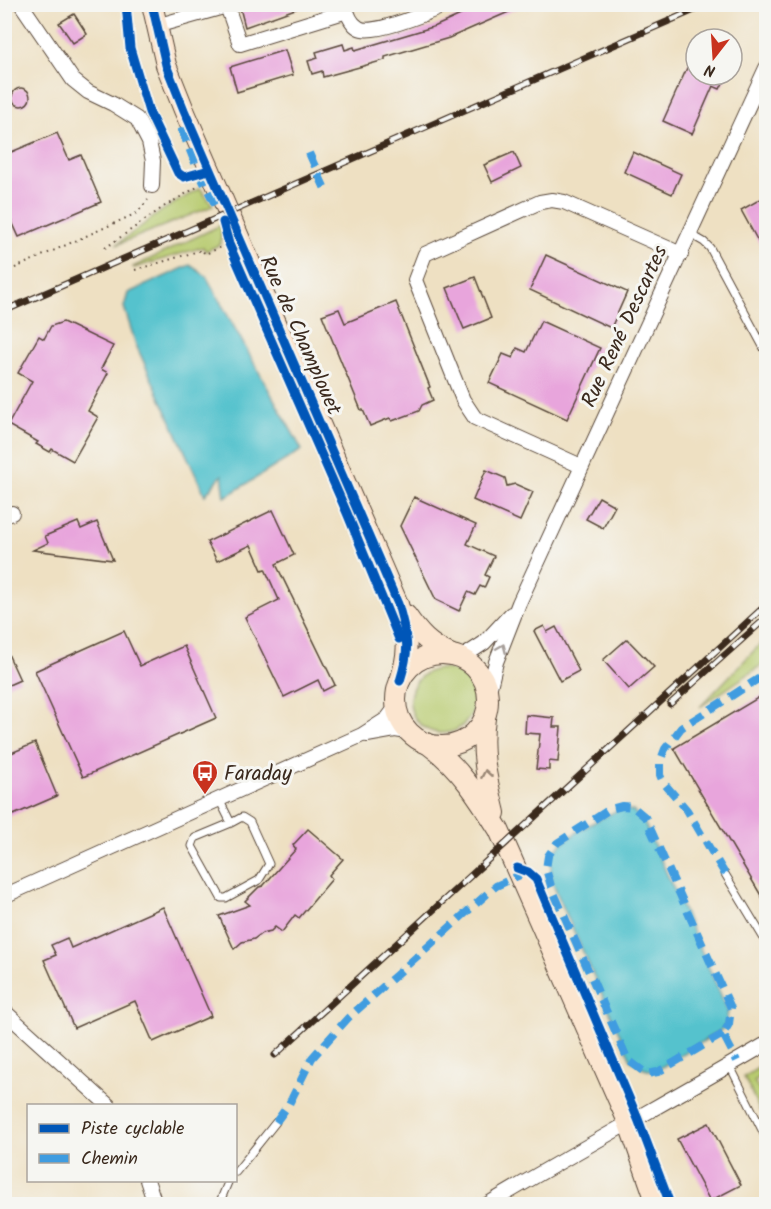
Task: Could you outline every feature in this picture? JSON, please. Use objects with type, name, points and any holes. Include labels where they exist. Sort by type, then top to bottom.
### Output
[{"type":"street","points":[[21,4],[73,80],[88,92],[136,119],[149,142],[153,161],[152,186]]},
{"type":"street","name":"Rue de Champlouet","points":[[152,4],[166,65],[209,171],[398,604],[408,641],[407,658],[400,681]]},
{"type":"street","points":[[156,26],[227,6],[240,44],[346,8],[356,27],[368,30],[448,4]]},
{"type":"street","name":"Rue René Descartes","points":[[488,695],[496,662],[519,603],[766,68]]},
{"type":"street","points":[[581,466],[475,418],[462,400],[415,280],[425,254],[540,202],[552,200],[564,202],[681,254]]},
{"type":"street","name":"Rue René Descartes","points":[[458,658],[484,643],[502,626],[519,603]]},
{"type":"street","name":"Rue de Champlouet","points":[[398,604],[420,635],[435,648],[458,658]]},
{"type":"street","points":[[499,830],[482,751],[481,740],[488,695],[485,683],[478,672],[458,658],[440,654],[428,657],[417,662],[400,681],[396,694],[399,720],[408,732],[443,754],[454,766],[477,795],[499,830],[629,1124],[657,1204]]},
{"type":"street","points":[[4,896],[362,735],[387,719],[396,707]]},
{"type":"street","points":[[428,744],[454,745],[468,738],[479,728],[485,718]]},
{"type":"street","points":[[362,735],[395,730],[408,732]]},
{"type":"street","points":[[4,1011],[107,1104]]},
{"type":"street","points":[[488,1204],[592,1142],[629,1124],[766,1044]]},
{"type":"street","points":[[148,1185],[155,1204]]},
{"type":"lane","points":[[690,234],[710,248],[766,352]]},
{"type":"lane","points":[[219,799],[231,823]]},
{"type":"lane","points":[[242,817],[250,822],[269,864],[259,880],[226,898],[221,898],[192,846],[195,838],[231,823],[242,817]]},
{"type":"lane","points":[[725,874],[766,942]]},
{"type":"lane","points":[[729,1066],[766,1138]]},
{"type":"lane","points":[[237,1171],[276,1122]]},
{"type":"lane","points":[[219,1204],[229,1182]]},
{"type":"path","points":[[4,273],[137,213],[147,201],[152,186]]},
{"type":"path","points":[[105,248],[165,206],[200,186]]},
{"type":"path","points":[[135,270],[202,250],[205,254],[225,245]]},
{"type":"green space","points":[[200,188],[213,206],[116,245],[163,210]]},
{"type":"green space","points":[[221,225],[221,244],[206,251],[203,247],[133,267]]},
{"type":"green space","points":[[766,638],[766,662],[700,707]]},
{"type":"green space","points":[[442,669],[465,678],[474,701],[465,724],[442,733],[419,724],[410,701],[419,678]]},
{"type":"green space","points":[[761,1066],[766,1073],[754,1081],[766,1102],[766,1116],[760,1111],[744,1077]]},
{"type":"water","points":[[190,265],[206,276],[302,450],[225,497],[222,475],[205,495],[136,345],[124,307],[128,293]]},
{"type":"water","points":[[623,809],[633,811],[643,820],[728,1011],[726,1024],[720,1031],[657,1070],[647,1070],[631,1060],[552,882],[551,861],[557,848],[584,828]]},
{"type":"building","points":[[239,4],[300,4],[301,7],[245,27]]},
{"type":"building","points":[[485,4],[527,4],[449,38],[385,57],[385,60],[323,77],[322,71],[312,74],[308,61],[318,58],[316,52],[343,44],[345,50],[354,47],[355,50],[436,26]]},
{"type":"building","points":[[74,14],[87,34],[73,43],[59,23]]},
{"type":"building","points":[[285,50],[293,75],[237,92],[230,67]]},
{"type":"building","points":[[684,75],[684,87],[713,87],[692,134],[663,121]]},
{"type":"building","points":[[21,88],[27,91],[30,97],[27,103],[21,106],[15,103],[12,97],[15,91]]},
{"type":"building","points":[[57,133],[69,160],[81,155],[101,202],[19,237],[4,204],[4,155]]},
{"type":"building","points":[[514,152],[521,168],[492,182],[484,165]]},
{"type":"building","points":[[633,152],[681,174],[672,194],[624,172]]},
{"type":"building","points":[[766,196],[766,256],[741,210]]},
{"type":"building","points":[[546,255],[627,292],[611,328],[530,290]]},
{"type":"building","points":[[475,277],[491,318],[464,329],[447,288]]},
{"type":"building","points":[[396,302],[433,400],[422,405],[419,411],[370,426],[361,410],[322,315],[339,309],[345,323]]},
{"type":"building","points":[[541,321],[600,348],[567,419],[489,383],[503,354],[513,358],[517,348],[526,352]]},
{"type":"building","points":[[63,322],[113,346],[101,369],[108,373],[88,411],[98,417],[73,461],[52,449],[50,452],[36,444],[38,442],[8,425],[32,381],[18,373],[39,336],[44,339],[51,326]]},
{"type":"building","points":[[486,470],[505,478],[507,486],[515,484],[533,492],[520,521],[473,500]]},
{"type":"building","points":[[414,497],[476,525],[467,544],[494,556],[485,575],[489,577],[484,588],[480,586],[475,595],[468,592],[459,611],[436,600],[400,526]]},
{"type":"building","points":[[599,497],[615,506],[603,528],[586,519]]},
{"type":"building","points":[[273,510],[294,555],[276,564],[335,685],[323,691],[318,680],[284,697],[245,617],[279,600],[265,569],[262,570],[251,545],[217,561],[207,542]]},
{"type":"building","points":[[78,522],[81,529],[97,522],[113,560],[33,550],[48,543],[45,536]]},
{"type":"building","points":[[544,626],[547,632],[556,627],[579,671],[560,681],[534,631]]},
{"type":"building","points":[[124,631],[140,666],[184,646],[216,718],[83,777],[35,671]]},
{"type":"building","points":[[627,639],[654,667],[629,689],[603,660]]},
{"type":"building","points":[[4,645],[20,680],[4,687]]},
{"type":"building","points":[[766,693],[766,904],[674,748]]},
{"type":"building","points":[[526,715],[554,718],[553,727],[561,727],[558,762],[549,761],[549,770],[536,769],[540,734],[525,733]]},
{"type":"building","points":[[35,743],[57,796],[4,819],[4,756]]},
{"type":"building","points":[[308,829],[343,859],[329,875],[332,879],[299,918],[295,915],[282,932],[275,927],[254,939],[242,942],[234,949],[219,916],[250,905],[245,901],[263,886],[296,849],[293,845]]},
{"type":"building","points":[[163,907],[211,1016],[153,1042],[135,1001],[74,1028],[44,960],[56,955],[51,945],[67,938],[71,948]]},
{"type":"building","points":[[709,1123],[741,1185],[710,1201],[677,1139]]},
{"type":"railway","points":[[4,311],[708,4]]},
{"type":"railway","points":[[275,1055],[766,605]]},
{"type":"railway","points":[[670,704],[766,618]]},
{"type":"marked path","points":[[181,128],[199,173],[218,210]]},
{"type":"marked path","points":[[309,153],[325,189]]},
{"type":"marked path","points":[[725,874],[687,810],[663,782],[660,775],[660,762],[665,749],[681,728],[766,674]]},
{"type":"marked path","points":[[723,1034],[658,1072],[647,1074],[628,1060],[551,886],[546,869],[548,856],[557,843],[610,809],[622,806],[633,807],[645,817],[731,1008],[729,1024],[723,1034],[737,1061]]},
{"type":"marked path","points":[[276,1122],[289,1104],[312,1058],[348,1018],[496,886],[520,875]]},
{"type":"cycle path","points":[[126,4],[130,48],[149,112],[178,173],[184,177],[209,170]]},
{"type":"cycle path","points":[[152,4],[166,65],[184,110],[398,604],[404,625],[407,650],[400,681]]},
{"type":"cycle path","points":[[223,222],[229,244],[347,513],[399,639]]},
{"type":"cycle path","points":[[517,868],[528,872],[536,879],[638,1119],[670,1204]]},
{"type":"place","name":"Faraday","points":[[205,796]]}]
